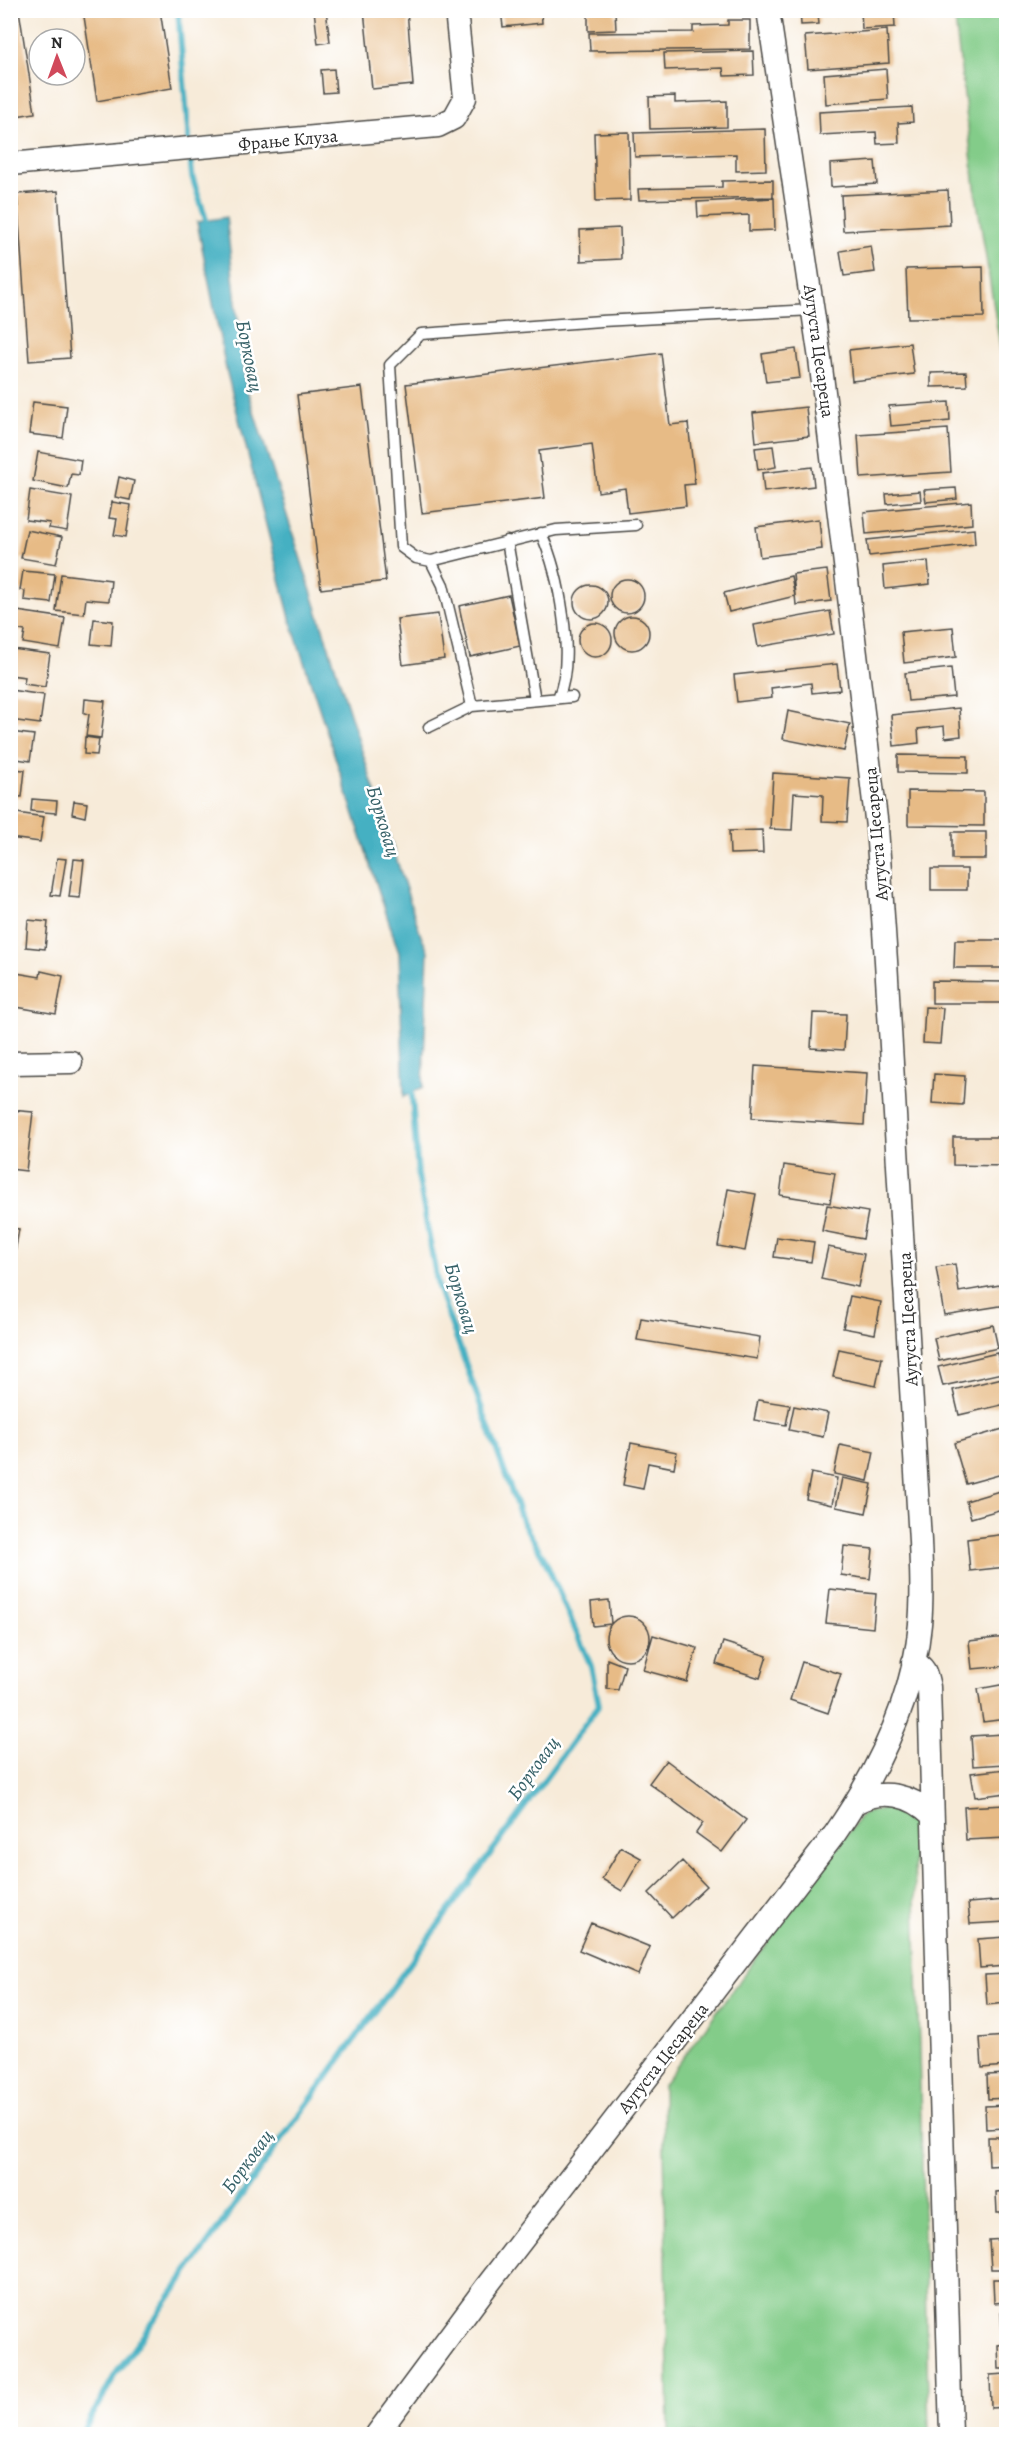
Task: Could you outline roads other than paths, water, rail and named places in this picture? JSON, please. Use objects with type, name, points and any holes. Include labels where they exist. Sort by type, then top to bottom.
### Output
[{"type":"street","name":"Фрање Клуза","points":[[10,164],[438,126],[447,122],[460,110],[465,98],[456,10]]},
{"type":"street","name":"Аугуста Цесареца","points":[[377,2434],[493,2277],[808,1870],[857,1802],[892,1729],[913,1662],[920,1623],[920,1552],[880,864],[860,674],[813,310],[768,10]]},
{"type":"street","points":[[10,1063],[71,1062]]},
{"type":"street","points":[[913,1662],[921,1665],[926,1672],[929,1687],[951,2434]]},
{"type":"street","points":[[857,1802],[878,1795],[893,1794],[914,1801],[932,1815]]},
{"type":"lane","points":[[636,525],[556,530],[431,561],[416,558],[401,547],[390,365],[421,334],[601,321],[813,310]]},
{"type":"lane","points":[[541,533],[552,558],[567,652],[562,689],[558,698]]},
{"type":"lane","points":[[507,542],[535,700]]},
{"type":"lane","points":[[431,561],[443,585],[472,706]]},
{"type":"lane","points":[[429,727],[472,706],[572,697]]},
{"type":"water","points":[[226,217],[246,387],[421,936],[428,951],[423,1087],[404,1097],[399,953],[291,622],[226,369],[197,222]]},
{"type":"waterway","name":"Борковац","points":[[178,10],[192,176],[209,229]]},
{"type":"waterway","name":"Борковац","points":[[82,2434],[115,2375],[265,2162],[599,1705],[591,1666],[544,1558],[523,1523],[438,1287],[418,1175],[411,1084]]}]
